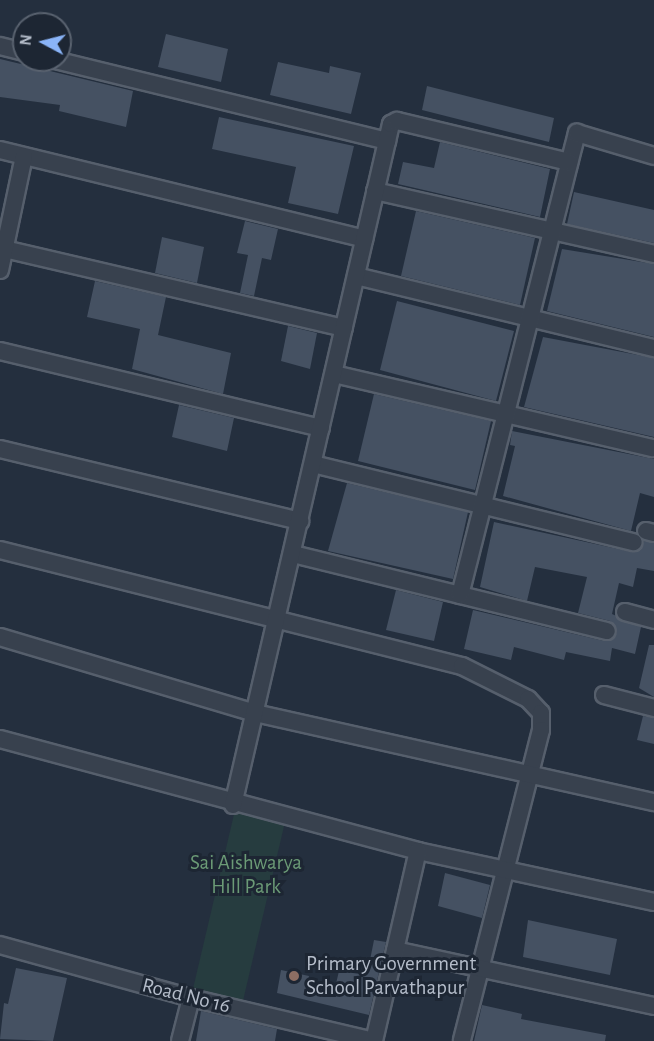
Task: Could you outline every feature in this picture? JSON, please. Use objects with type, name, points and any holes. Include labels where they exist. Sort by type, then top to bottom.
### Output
[{"type":"street","points":[[72,64],[387,141]]},
{"type":"street","points":[[233,805],[279,620],[391,124],[397,120],[569,162]]},
{"type":"street","points":[[460,595],[577,133],[654,156]]},
{"type":"street","points":[[0,150],[364,239]]},
{"type":"street","points":[[0,270],[2,248],[24,156]]},
{"type":"street","points":[[375,191],[654,254]]},
{"type":"street","points":[[2,248],[344,328]]},
{"type":"street","points":[[356,276],[654,348]]},
{"type":"street","points":[[0,351],[321,428]]},
{"type":"street","points":[[333,374],[653,448]]},
{"type":"street","points":[[0,449],[301,521]]},
{"type":"street","points":[[313,464],[483,506],[645,535]]},
{"type":"street","points":[[0,550],[462,666],[519,693],[541,713],[531,776],[462,1041]]},
{"type":"street","points":[[293,554],[607,631]]},
{"type":"street","points":[[625,612],[654,620]]},
{"type":"street","points":[[0,637],[255,713],[654,802]]},
{"type":"street","points":[[604,694],[654,708]]},
{"type":"street","points":[[0,739],[233,805],[506,873],[654,902]]},
{"type":"street","points":[[374,1041],[418,851]]},
{"type":"street","name":"Road No 16","points":[[0,945],[191,999],[374,1041]]},
{"type":"street","points":[[395,950],[483,967],[654,1006]]},
{"type":"street","points":[[180,1041],[191,999]]},
{"type":"green space","name":"Sai Aishwarya Hill Park","points":[[235,810],[285,822],[242,1005],[192,993]]},
{"type":"building","points":[[166,34],[228,49],[221,82],[158,67]]},
{"type":"building","points":[[0,59],[12,62],[12,72],[54,72],[133,91],[126,127],[59,111],[60,105],[0,97]]},
{"type":"building","points":[[278,62],[329,73],[330,66],[361,73],[351,114],[270,95]]},
{"type":"building","points":[[427,86],[554,118],[549,142],[422,110]]},
{"type":"building","points":[[219,117],[354,146],[338,214],[288,203],[296,167],[212,149]]},
{"type":"building","points":[[440,142],[550,169],[540,217],[398,184],[403,162],[434,168]]},
{"type":"building","points":[[574,192],[654,210],[654,243],[567,224]]},
{"type":"building","points":[[416,211],[535,238],[520,305],[401,276]]},
{"type":"building","points":[[245,221],[278,229],[271,260],[262,258],[254,296],[240,293],[248,255],[237,253]]},
{"type":"building","points":[[162,237],[204,247],[197,283],[155,273]]},
{"type":"building","points":[[562,249],[654,264],[654,337],[547,311]]},
{"type":"building","points":[[95,281],[166,297],[158,335],[231,353],[223,394],[132,369],[140,329],[87,317]]},
{"type":"building","points":[[397,301],[514,331],[496,401],[380,370]]},
{"type":"building","points":[[288,326],[317,333],[310,369],[281,361]]},
{"type":"building","points":[[543,337],[654,358],[654,437],[524,407]]},
{"type":"building","points":[[374,394],[491,421],[475,490],[358,461]]},
{"type":"building","points":[[179,405],[234,418],[227,451],[172,437]]},
{"type":"building","points":[[512,431],[654,459],[654,497],[640,493],[631,531],[503,496],[515,446],[510,445]]},
{"type":"building","points":[[347,483],[468,512],[453,579],[328,551]]},
{"type":"building","points":[[494,522],[632,552],[641,550],[644,541],[654,543],[654,571],[637,568],[633,587],[619,583],[612,614],[641,627],[635,654],[612,648],[610,661],[566,652],[564,660],[514,647],[511,660],[464,649],[473,610],[604,641],[617,633],[610,621],[578,613],[587,577],[535,567],[527,601],[480,587]]},
{"type":"building","points":[[396,590],[443,602],[434,641],[386,630]]},
{"type":"building","points":[[649,645],[654,645],[654,697],[639,688]]},
{"type":"building","points":[[643,716],[654,718],[654,744],[637,740]]},
{"type":"building","points":[[445,873],[490,885],[482,918],[438,906]]},
{"type":"building","points":[[528,920],[617,939],[610,975],[523,957]]},
{"type":"building","points":[[374,940],[386,942],[369,1015],[277,993],[281,970],[309,976],[307,987],[334,992],[339,971],[367,975]]},
{"type":"building","points":[[16,968],[67,978],[53,1041],[0,1039],[4,1003],[8,1004]]},
{"type":"building","points":[[482,1005],[522,1014],[521,1019],[606,1035],[605,1041],[474,1041]]},
{"type":"building","points":[[201,1011],[277,1029],[275,1041],[196,1041]]},
{"type":"place","name":"Primary Government School Parvathapur","points":[[294,976]]}]
